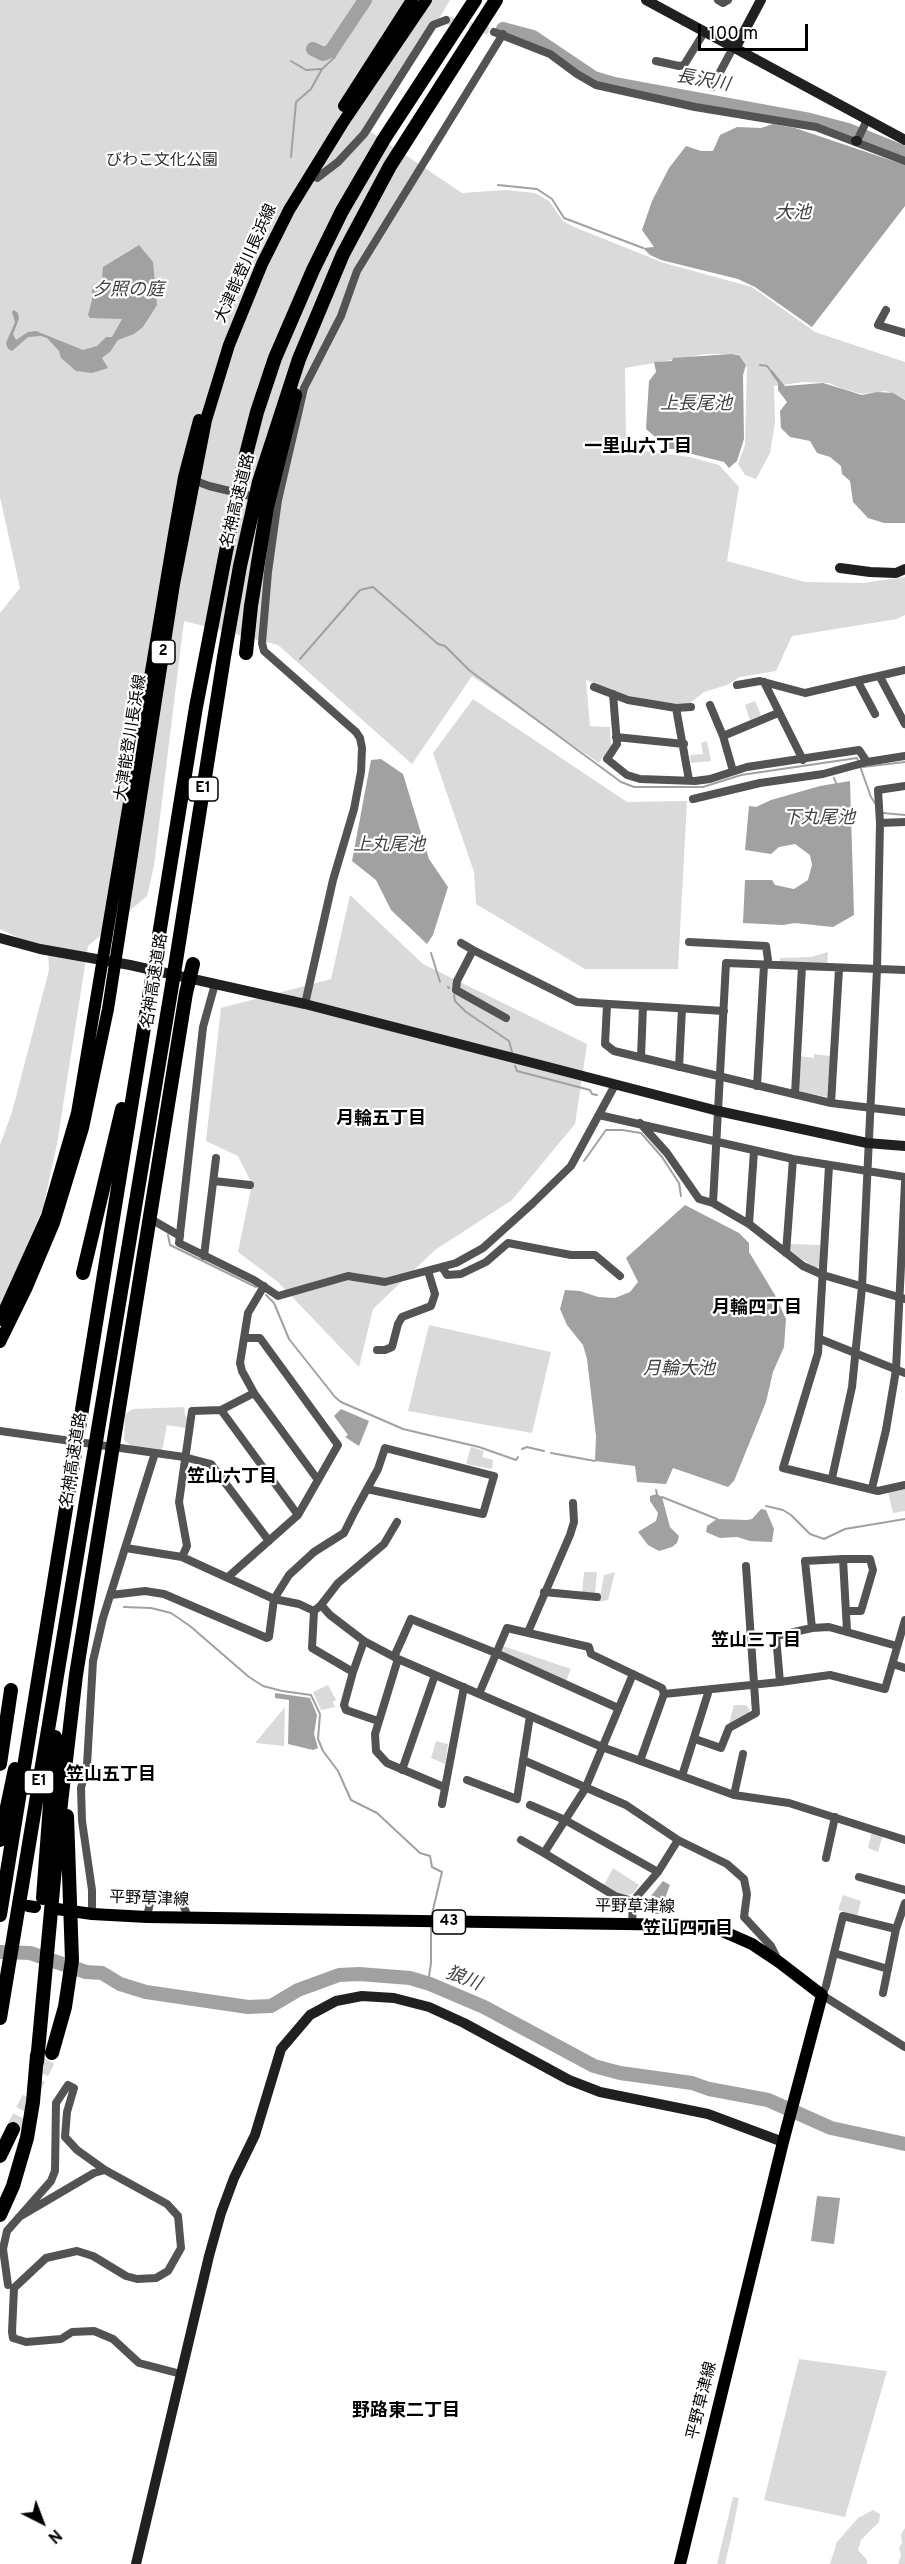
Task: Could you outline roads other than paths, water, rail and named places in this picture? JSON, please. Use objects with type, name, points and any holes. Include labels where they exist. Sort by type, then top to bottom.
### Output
[{"type":"highway","name":"名神高速道路","points":[[0,1915],[215,596],[240,474],[257,412],[294,312],[342,211],[384,139],[474,0]]},
{"type":"highway","name":"名神高速道路","points":[[0,2018],[176,961],[224,657],[247,534],[265,462],[298,359],[343,254],[390,166],[496,0]]},
{"type":"highway","points":[[246,653],[267,507],[295,395],[334,293],[390,166]]},
{"type":"highway","points":[[45,1935],[76,1675],[184,1005],[193,964]]},
{"type":"highway","points":[[83,1273],[145,1020]]},
{"type":"highway","points":[[0,1840],[46,1629]]},
{"type":"highway","points":[[0,2215],[8,2198],[27,2138],[37,2062],[64,1630]]},
{"type":"highway","points":[[0,1764],[11,1690]]},
{"type":"highway","points":[[52,2054],[70,1982],[71,1901],[67,1816],[69,1739]]},
{"type":"highway","points":[[0,2156],[12,2129]]},
{"type":"main road","name":"大津能登川長浜線","points":[[0,1320],[47,1216],[67,1155],[77,1113],[110,961],[190,479],[213,374],[237,308],[265,245],[311,158],[412,0]]},
{"type":"main road","name":"大津能登川長浜線","points":[[190,479],[230,345],[262,264],[309,174],[426,0]]},
{"type":"main road","name":"大津能登川長浜線","points":[[0,1342],[27,1287],[66,1188],[83,1128],[108,1009],[110,961]]},
{"type":"main road","name":"平野草津線","points":[[57,1909],[92,1914],[147,1917],[691,1925],[720,1930],[752,1944],[822,1995],[783,2142],[680,2564]]},
{"type":"street","points":[[718,0],[723,3],[728,0]]},
{"type":"street","points":[[712,87],[760,0]]},
{"type":"street","points":[[649,1],[905,140]]},
{"type":"street","points":[[309,174],[316,178],[338,162],[364,134],[433,25],[446,20]]},
{"type":"street","points":[[656,62],[684,65],[705,31]]},
{"type":"street","points":[[494,32],[550,54],[596,85],[695,107],[816,127],[905,161]]},
{"type":"street","points":[[305,1004],[333,880],[356,800],[362,748],[356,732],[264,651],[262,643],[274,500],[304,388],[341,316],[357,271],[503,34]]},
{"type":"street","points":[[856,141],[867,119]]},
{"type":"street","points":[[886,310],[878,325],[905,333]]},
{"type":"street","points":[[190,479],[210,486],[274,500]]},
{"type":"street","points":[[840,568],[896,573],[905,569]]},
{"type":"street","points":[[737,685],[764,682],[805,693],[905,670]]},
{"type":"street","points":[[880,676],[905,724]]},
{"type":"street","points":[[764,682],[802,760]]},
{"type":"street","points":[[858,682],[875,714]]},
{"type":"street","points":[[594,687],[628,700],[676,708],[691,707]]},
{"type":"street","points":[[613,694],[617,744],[607,759],[627,775],[640,779],[710,779],[747,767],[859,750],[862,764]]},
{"type":"street","points":[[710,705],[723,736],[733,771]]},
{"type":"street","points":[[676,708],[689,780]]},
{"type":"street","points":[[723,736],[778,713]]},
{"type":"street","points":[[616,737],[684,744]]},
{"type":"street","points":[[693,799],[760,783],[823,774],[905,756]]},
{"type":"street","points":[[832,1478],[852,1387],[862,1287],[877,969],[880,823],[878,790],[905,786]]},
{"type":"street","points":[[880,823],[905,822]]},
{"type":"street","points":[[0,938],[40,949],[130,964],[305,1004],[718,1111],[867,1143],[905,1146]]},
{"type":"street","points":[[689,942],[766,946],[757,1086]]},
{"type":"street","points":[[461,943],[577,1002],[723,1011]]},
{"type":"street","points":[[473,950],[457,981],[456,990],[506,1018]]},
{"type":"street","points":[[713,1203],[726,963],[766,962],[839,969],[905,970]]},
{"type":"street","points":[[795,1094],[802,966]]},
{"type":"street","points":[[831,1102],[839,969]]},
{"type":"street","points":[[215,984],[203,1027],[179,1243],[264,1286],[278,1296],[348,1276],[385,1282],[456,1263],[483,1248],[571,1166],[615,1085]]},
{"type":"street","points":[[607,1005],[605,1044],[614,1051],[831,1102],[905,1112]]},
{"type":"street","points":[[641,1057],[643,1006]]},
{"type":"street","points":[[679,1067],[682,1009]]},
{"type":"street","points":[[599,1116],[640,1123],[793,1159],[867,1173],[905,1177]]},
{"type":"street","points":[[640,1123],[668,1153],[699,1199],[713,1203],[749,1224],[803,1266],[823,1275],[902,1298]]},
{"type":"street","points":[[749,1224],[754,1151]]},
{"type":"street","points":[[204,1256],[216,1158]]},
{"type":"street","points":[[786,1253],[793,1159]]},
{"type":"street","points":[[829,1166],[818,1353],[783,1468],[832,1478],[878,1491],[905,1485]]},
{"type":"street","points":[[214,1181],[250,1185]]},
{"type":"street","points":[[872,1488],[886,1430],[896,1370],[902,1298],[905,1182]]},
{"type":"street","points":[[156,1222],[180,1236]]},
{"type":"street","points":[[442,1267],[447,1275],[461,1274],[486,1262],[508,1243],[571,1255],[594,1255],[620,1276]]},
{"type":"street","points":[[377,1350],[392,1347],[402,1317],[431,1306],[435,1294],[428,1271]]},
{"type":"street","points":[[264,1286],[249,1313],[240,1363],[254,1393],[318,1480]]},
{"type":"street","points":[[228,1577],[298,1515],[338,1445],[260,1338],[244,1338]]},
{"type":"street","points":[[820,1339],[905,1373]]},
{"type":"street","points":[[182,1557],[187,1546],[179,1502],[192,1411],[220,1410],[254,1393]]},
{"type":"street","points":[[220,1410],[298,1515]]},
{"type":"street","points":[[0,1431],[184,1457],[211,1464],[269,1541]]},
{"type":"street","points":[[111,1595],[145,1591],[164,1594],[267,1638],[274,1599],[289,1575],[314,1552],[344,1533],[366,1489],[378,1469],[385,1448],[494,1476],[483,1514],[366,1489]]},
{"type":"street","points":[[92,1914],[92,1890],[82,1821],[81,1788],[88,1745],[93,1661],[155,1453]]},
{"type":"street","points":[[528,1632],[570,1535],[574,1522],[573,1503]]},
{"type":"street","points":[[353,1672],[312,1648],[317,1608],[338,1583],[384,1544],[397,1522]]},
{"type":"street","points":[[126,1548],[182,1557],[274,1599],[317,1608],[364,1641],[396,1658],[602,1747],[734,1795],[789,1803],[905,1840]]},
{"type":"street","points":[[843,1559],[847,1631]]},
{"type":"street","points":[[812,1628],[805,1561],[870,1559],[873,1570],[861,1611],[846,1611]]},
{"type":"street","points":[[695,1739],[722,1748],[729,1728],[756,1713],[746,1566]]},
{"type":"street","points":[[544,1592],[597,1597]]},
{"type":"street","points":[[444,1787],[387,1763],[376,1751],[374,1744],[378,1721],[396,1658],[411,1619],[496,1653],[618,1708]]},
{"type":"street","points":[[664,1694],[830,1675],[885,1689],[904,1626]]},
{"type":"street","points":[[780,1682],[776,1636],[812,1628],[829,1627],[897,1646]]},
{"type":"street","points":[[479,1694],[507,1628],[589,1647],[591,1654],[662,1688],[664,1694],[640,1761]]},
{"type":"street","points":[[364,1641],[344,1706],[346,1710],[378,1721]]},
{"type":"street","points":[[893,1664],[905,1668]]},
{"type":"street","points":[[544,1853],[585,1789],[633,1674]]},
{"type":"street","points":[[402,1770],[435,1675]]},
{"type":"street","points":[[442,1804],[464,1687]]},
{"type":"street","points":[[682,1776],[709,1690]]},
{"type":"street","points":[[467,1780],[517,1799],[530,1716]]},
{"type":"street","points":[[734,1795],[743,1754]]},
{"type":"street","points":[[523,1760],[626,1805],[678,1840],[728,1864],[744,1879],[747,1894],[744,1917],[771,1946],[779,1962]]},
{"type":"street","points":[[530,1805],[565,1820],[658,1872]]},
{"type":"street","points":[[826,1858],[835,1817]]},
{"type":"street","points":[[521,1840],[615,1896],[633,1901]]},
{"type":"street","points":[[632,1924],[633,1901],[658,1872],[678,1840]]},
{"type":"street","points":[[859,1877],[905,1890]]},
{"type":"street","points":[[147,1917],[152,1893],[175,1895],[182,1901],[188,1918]]},
{"type":"street","points":[[883,1993],[896,1929],[905,1903]]},
{"type":"street","points":[[896,1929],[843,1916],[822,1995],[905,2047]]},
{"type":"street","points":[[834,1953],[888,1970]]},
{"type":"street","points":[[136,2564],[221,2213],[234,2178],[255,2135],[281,2049],[310,2015],[336,2001],[362,1996],[394,1998],[429,2007],[464,2023],[568,2080],[600,2092],[708,2114],[783,2142]]},
{"type":"street","points":[[7,2284],[46,2258],[77,2252],[93,2256],[126,2276],[137,2279],[156,2278],[168,2271],[181,2248],[178,2217],[167,2204],[105,2170],[77,2150],[65,2137],[67,2112],[74,2088],[68,2085],[56,2103],[54,2171],[51,2181],[7,2231],[3,2249],[13,2338],[26,2342],[51,2341],[61,2339],[72,2332],[94,2331],[113,2339],[139,2363],[181,2374]]},
{"type":"street","points":[[19,2217],[94,2173],[105,2170]]},
{"type":"water","name":"大池","points":[[773,124],[795,128],[905,165],[905,206],[812,327],[755,287],[738,279],[661,260],[650,255],[643,248],[654,247],[642,230],[652,201],[669,168],[686,146],[701,151],[713,151],[720,135],[737,127],[761,128]]},
{"type":"water","name":"夕照の庭","points":[[139,245],[153,262],[157,305],[143,327],[134,334],[118,340],[110,352],[102,358],[108,368],[92,373],[76,371],[61,358],[59,351],[47,338],[41,336],[28,337],[12,351],[8,349],[6,343],[15,322],[12,312],[14,310],[18,313],[19,319],[13,334],[16,340],[28,332],[36,331],[83,350],[97,346],[106,337],[112,337],[122,319],[90,318],[88,315],[92,290],[102,280],[103,267]]},
{"type":"water","name":"上長尾池","points":[[739,355],[746,365],[743,375],[744,439],[737,461],[729,468],[724,462],[688,453],[681,449],[669,449],[646,429],[649,381],[656,372],[654,362],[672,361],[673,358]]},
{"type":"water","points":[[772,370],[785,386],[823,383],[862,395],[877,392],[893,393],[905,400],[905,523],[884,523],[868,518],[853,502],[850,481],[842,474],[841,466],[830,457],[817,453],[810,441],[790,437],[781,428],[780,411],[787,402],[778,390],[778,383],[770,372]]},
{"type":"water","name":"上丸尾池","points":[[381,759],[403,774],[429,859],[448,887],[433,935],[427,944],[391,910],[376,880],[352,861],[371,760]]},
{"type":"water","name":"下丸尾池","points":[[850,781],[854,915],[833,927],[795,923],[783,925],[743,923],[745,880],[772,880],[775,885],[794,889],[808,880],[812,865],[810,855],[795,844],[779,847],[771,854],[745,850],[749,806],[756,807],[771,800],[820,786]]},
{"type":"water","name":"月輪大池","points":[[685,1205],[739,1233],[749,1243],[749,1252],[775,1295],[786,1319],[784,1347],[773,1372],[766,1402],[734,1481],[728,1487],[673,1468],[666,1484],[637,1482],[635,1466],[595,1461],[596,1436],[587,1359],[583,1345],[567,1325],[560,1309],[565,1290],[615,1298],[630,1292],[638,1282],[626,1258]]},
{"type":"water","points":[[341,1409],[369,1421],[359,1446],[345,1437],[348,1435],[334,1416]]},
{"type":"water","points":[[657,1494],[662,1497],[670,1527],[679,1536],[677,1543],[672,1547],[659,1551],[648,1545],[638,1532],[656,1521],[658,1513],[650,1501],[650,1496]]},
{"type":"water","points":[[761,1509],[766,1510],[774,1529],[772,1542],[750,1541],[737,1537],[720,1538],[706,1532],[707,1526],[717,1519],[752,1519]]},
{"type":"water","points":[[275,1693],[310,1698],[317,1715],[314,1734],[318,1748],[313,1750],[288,1744],[289,1700],[275,1698]]},
{"type":"water","points":[[663,1881],[670,1885],[664,1901],[663,1914],[651,1914],[643,1906]]},
{"type":"water","points":[[817,2196],[840,2198],[834,2244],[811,2241]]},
{"type":"waterway","points":[[313,49],[323,54],[331,51],[365,0]]},
{"type":"waterway","name":"長沢川","points":[[503,29],[533,37],[594,78],[614,84],[810,120],[848,130],[905,153]]},
{"type":"waterway","points":[[291,157],[296,102],[311,89],[322,69],[335,57],[338,43]]},
{"type":"waterway","points":[[291,61],[306,70],[321,69]]},
{"type":"waterway","points":[[498,185],[537,189],[552,199],[564,218],[643,248]]},
{"type":"waterway","points":[[760,365],[767,366],[771,371]]},
{"type":"waterway","points":[[300,659],[360,590],[373,587],[438,644],[445,646],[469,670],[621,782],[634,787],[703,787],[741,775],[857,758],[875,803]]},
{"type":"waterway","points":[[863,767],[905,762]]},
{"type":"waterway","points":[[834,778],[836,783]]},
{"type":"waterway","points":[[883,813],[905,815]]},
{"type":"waterway","points":[[431,953],[440,982]]},
{"type":"waterway","points":[[454,995],[455,1001],[466,1012],[509,1041],[512,1052]]},
{"type":"waterway","points":[[515,1066],[517,1071],[590,1090],[592,1094],[597,1095]]},
{"type":"waterway","points":[[584,1161],[606,1130],[641,1133],[662,1157],[679,1183],[681,1196]]},
{"type":"waterway","points":[[168,1235],[170,1245],[256,1287]]},
{"type":"waterway","points":[[266,1295],[274,1303],[289,1339],[341,1402],[403,1429],[479,1447],[516,1460],[518,1457]]},
{"type":"waterway","points":[[522,1449],[527,1447],[544,1451]]},
{"type":"waterway","points":[[551,1453],[595,1461]]},
{"type":"waterway","points":[[656,1490],[657,1494]]},
{"type":"waterway","points":[[662,1497],[717,1519]]},
{"type":"waterway","points":[[766,1506],[783,1510],[810,1534],[824,1539],[845,1529],[905,1519]]},
{"type":"waterway","points":[[124,1607],[151,1608],[171,1613],[263,1686],[311,1695],[320,1714],[318,1739],[323,1751],[338,1771],[351,1800],[377,1813],[420,1853],[430,1856],[432,1867],[442,1872],[431,1918]]},
{"type":"waterway","points":[[428,1983],[431,1963],[431,1927]]},
{"type":"waterway","name":"狼川","points":[[0,1952],[30,1953],[86,1972],[102,1973],[120,1984],[146,1992],[248,2007],[271,2006],[298,1990],[339,1975],[359,1974],[410,1978],[484,2007],[594,2066],[620,2073],[692,2083],[709,2089],[768,2100],[831,2128],[905,2144]]},
{"type":"tunnel","points":[[446,20],[494,32]]},
{"type":"tunnel","points":[[13,2129],[52,2053]]},
{"type":"district","name":"一里山六丁目","points":[[638,448]]},
{"type":"district","name":"月輪五丁目","points":[[381,1120]]},
{"type":"district","name":"月輪四丁目","points":[[757,1309]]},
{"type":"district","name":"笠山六丁目","points":[[232,1478]]},
{"type":"district","name":"笠山三丁目","points":[[756,1642]]},
{"type":"district","name":"笠山五丁目","points":[[111,1776]]},
{"type":"district","name":"笠山四丁目","points":[[688,1930]]},
{"type":"district","name":"野路東二丁目","points":[[406,2412]]},
{"type":"park label","name":"びわこ文化公園","points":[[162,162]]}]
